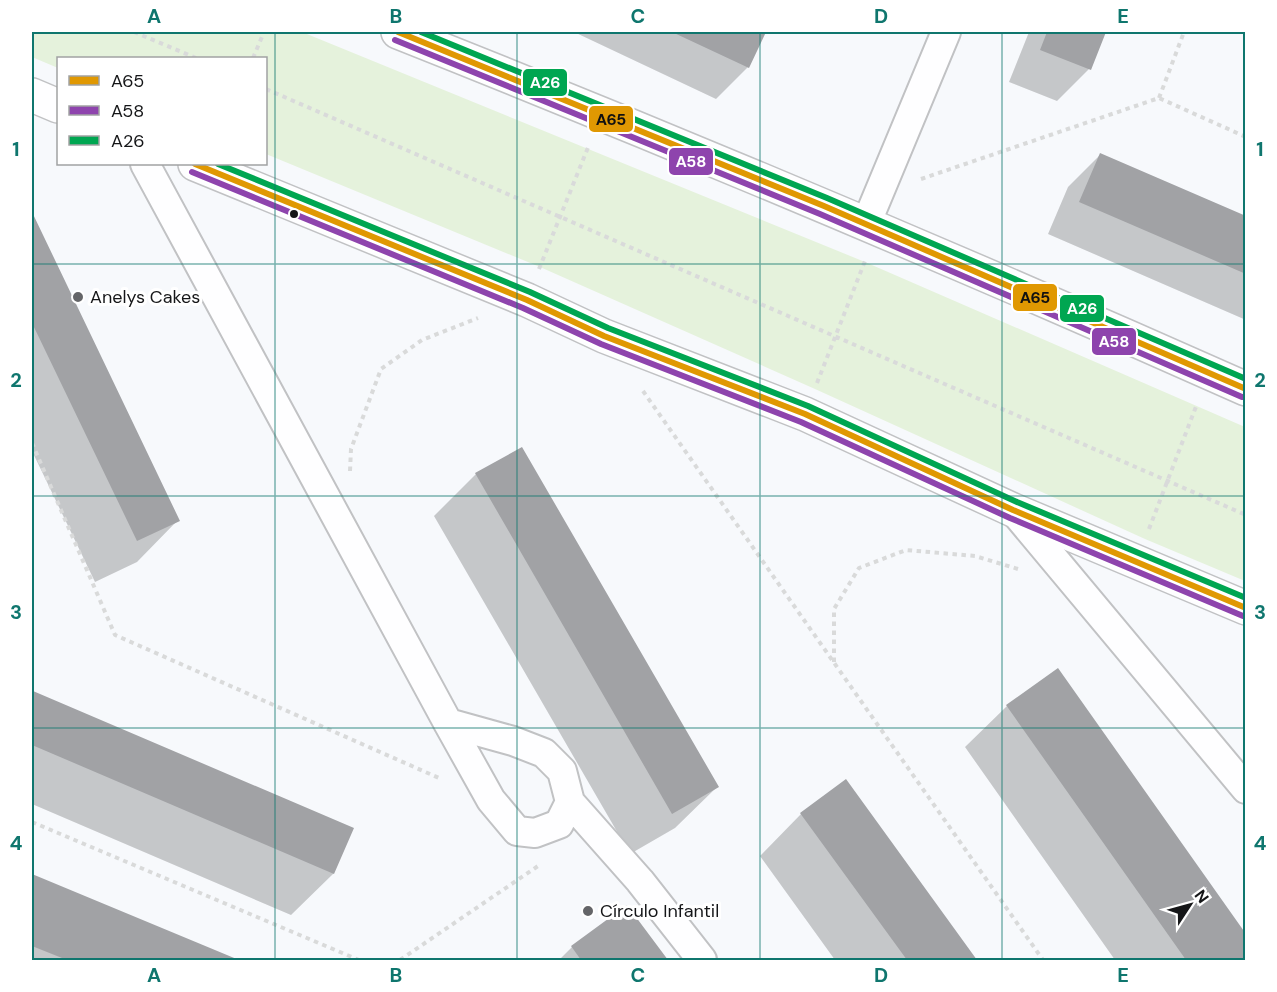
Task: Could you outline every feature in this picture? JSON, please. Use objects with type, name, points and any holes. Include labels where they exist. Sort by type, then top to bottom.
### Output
[{"type":"main road","points":[[398,32],[602,114],[874,216],[1245,389]]},
{"type":"main road","points":[[32,95],[57,106]]},
{"type":"main road","points":[[197,165],[526,300],[604,336],[805,414],[1013,510],[1245,608]]},
{"type":"street","points":[[874,216],[946,32]]},
{"type":"street","points":[[146,165],[491,800],[517,831],[535,833],[564,813]]},
{"type":"street","points":[[1013,510],[1245,789]]},
{"type":"street","points":[[448,723],[513,741],[544,753],[562,771],[564,813],[640,881],[702,960]]},
{"type":"path","points":[[134,32],[194,57]]},
{"type":"path","points":[[253,57],[264,32]]},
{"type":"path","points":[[805,414],[835,337],[874,216],[1159,98],[1184,32]]},
{"type":"path","points":[[267,89],[1245,515]]},
{"type":"path","points":[[1159,98],[1245,137]]},
{"type":"path","points":[[349,482],[351,449],[381,369],[422,340],[526,300],[602,114]]},
{"type":"path","points":[[1136,562],[1210,373]]},
{"type":"path","points":[[638,384],[1043,960]]},
{"type":"path","points":[[32,443],[115,635],[491,800]]},
{"type":"path","points":[[834,663],[834,609],[859,568],[906,550],[975,556],[1027,572]]},
{"type":"path","points":[[400,960],[561,850],[564,813]]},
{"type":"path","points":[[32,822],[359,960]]},
{"type":"green space","points":[[32,32],[302,32],[865,262],[1245,427],[1245,581],[1145,539],[540,267],[267,154],[267,57],[57,57],[57,68],[32,57]]},
{"type":"building","points":[[672,32],[766,32],[749,68]]},
{"type":"building","points":[[1047,32],[1106,32],[1091,70],[1040,50]]},
{"type":"building","points":[[1100,153],[1246,216],[1246,274],[1079,202]]},
{"type":"building","points":[[32,212],[180,521],[137,541],[32,323]]},
{"type":"building","points":[[522,447],[719,787],[672,814],[475,473]]},
{"type":"building","points":[[1058,668],[1246,934],[1246,960],[1186,960],[1006,705]]},
{"type":"building","points":[[33,691],[354,828],[334,874],[32,745]]},
{"type":"building","points":[[846,779],[977,960],[907,960],[800,813]]},
{"type":"building","points":[[32,874],[239,960],[67,960],[32,946]]},
{"type":"building","points":[[627,905],[668,960],[581,960],[571,946]]},
{"type":"transit line","name":"A65","points":[[398,32],[824,206],[1246,389]]},
{"type":"transit line","name":"A26","points":[[421,32],[827,198],[1246,379]]},
{"type":"transit line","name":"A58","points":[[395,40],[820,214],[1242,397]]},
{"type":"transit line","name":"A65","points":[[197,165],[527,300],[604,336],[805,414],[1013,510],[1246,608]]},
{"type":"transit line","name":"A26","points":[[220,165],[530,292],[608,328],[808,406],[1017,502],[1246,598]]},
{"type":"transit line","name":"A58","points":[[192,172],[523,308],[601,344],[801,422],[1010,518],[1243,616]]},
{"type":"place","name":"Anelys Cakes","points":[[78,297]]},
{"type":"place","name":"Círculo Infantil","points":[[588,911]]}]
